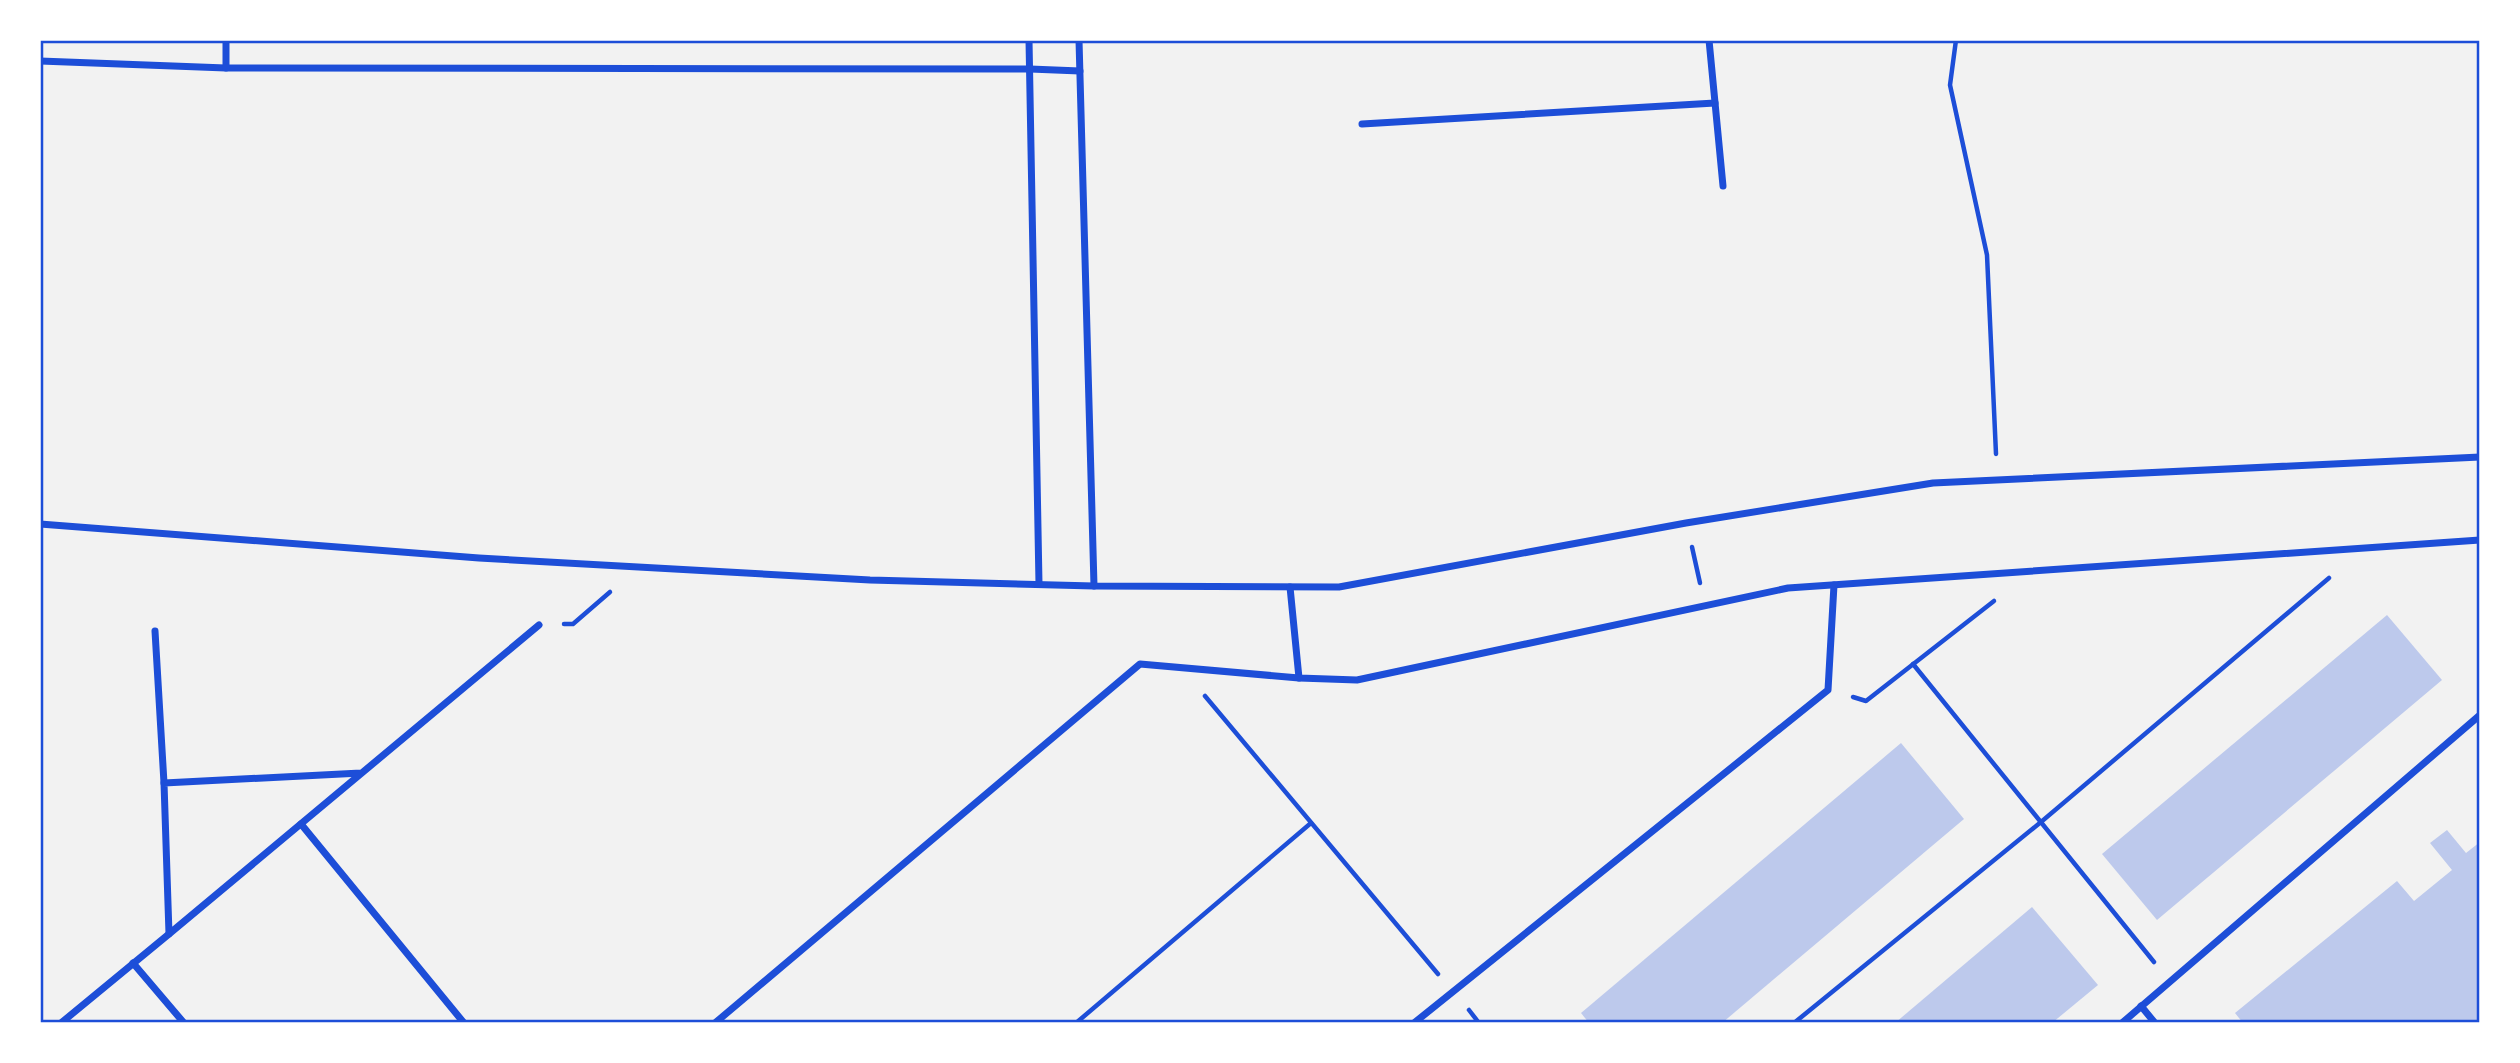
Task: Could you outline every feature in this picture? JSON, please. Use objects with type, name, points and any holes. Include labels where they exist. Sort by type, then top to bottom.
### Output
[{"type":"street","points":[[226,40],[226,68]]},
{"type":"street","points":[[1029,40],[1039,584]]},
{"type":"street","points":[[1079,40],[1094,586]]},
{"type":"street","points":[[1710,40],[1723,186]]},
{"type":"street","points":[[40,61],[226,68],[1080,71]]},
{"type":"street","points":[[1362,124],[1715,103]]},
{"type":"street","points":[[40,524],[479,558],[870,580],[1094,586],[1339,587],[1686,523],[1933,483],[2480,457]]},
{"type":"street","points":[[715,1023],[1140,664],[1299,678],[1357,680],[1788,588],[2480,540]]},
{"type":"street","points":[[1414,1023],[1829,690],[1834,585]]},
{"type":"street","points":[[1290,587],[1299,678]]},
{"type":"street","points":[[61,1023],[539,625]]},
{"type":"street","points":[[155,631],[169,933]]},
{"type":"street","points":[[2122,1023],[2480,715]]},
{"type":"street","points":[[164,783],[361,773]]},
{"type":"street","points":[[301,824],[464,1023]]},
{"type":"street","points":[[133,963],[184,1023]]},
{"type":"street","points":[[2141,1006],[2155,1023]]},
{"type":"path","points":[[1956,40],[1950,85],[1987,255],[1997,480]]},
{"type":"path","points":[[1686,523],[1706,605]]},
{"type":"path","points":[[1794,1023],[2041,822],[2364,548]]},
{"type":"path","points":[[539,625],[573,624],[639,567]]},
{"type":"path","points":[[1829,690],[1866,701],[2032,571]]},
{"type":"path","points":[[1913,664],[2170,982]]},
{"type":"path","points":[[1181,667],[1479,1023]]},
{"type":"path","points":[[1076,1023],[1311,823]]},
{"type":"building","points":[[2387,615],[2442,680],[2157,920],[2102,854]]},
{"type":"building","points":[[1901,743],[1964,819],[1722,1023],[1589,1023],[1581,1013]]},
{"type":"building","points":[[2447,830],[2466,853],[2480,842],[2480,1023],[2243,1023],[2235,1013],[2397,881],[2414,901],[2452,870],[2430,843]]},
{"type":"building","points":[[2032,907],[2098,985],[2052,1023],[1895,1023]]}]
